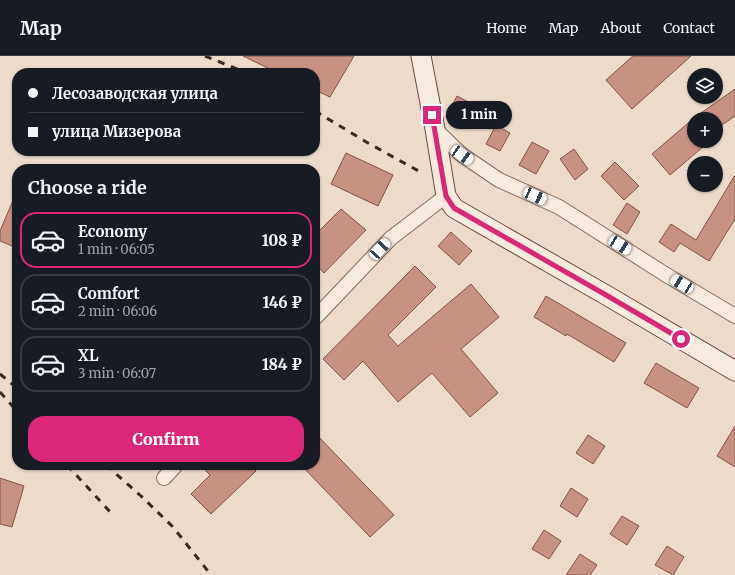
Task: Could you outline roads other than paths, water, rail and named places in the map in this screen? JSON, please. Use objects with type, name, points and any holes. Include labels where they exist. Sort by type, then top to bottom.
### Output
[{"type":"street","points":[[421,56],[446,196],[454,208],[606,295],[735,372]]},
{"type":"street","points":[[435,129],[462,155],[499,180],[559,207],[668,276],[735,316]]},
{"type":"street","points":[[320,313],[391,238],[446,196]]},
{"type":"street","points":[[164,478],[171,470]]},
{"type":"railway","points":[[205,56],[235,68]]},
{"type":"railway","points":[[320,114],[424,174]]},
{"type":"railway","points":[[0,374],[12,384]]},
{"type":"railway","points":[[0,392],[12,405]]},
{"type":"railway","points":[[72,470],[113,515]]},
{"type":"railway","points":[[112,470],[173,527],[211,575]]}]
